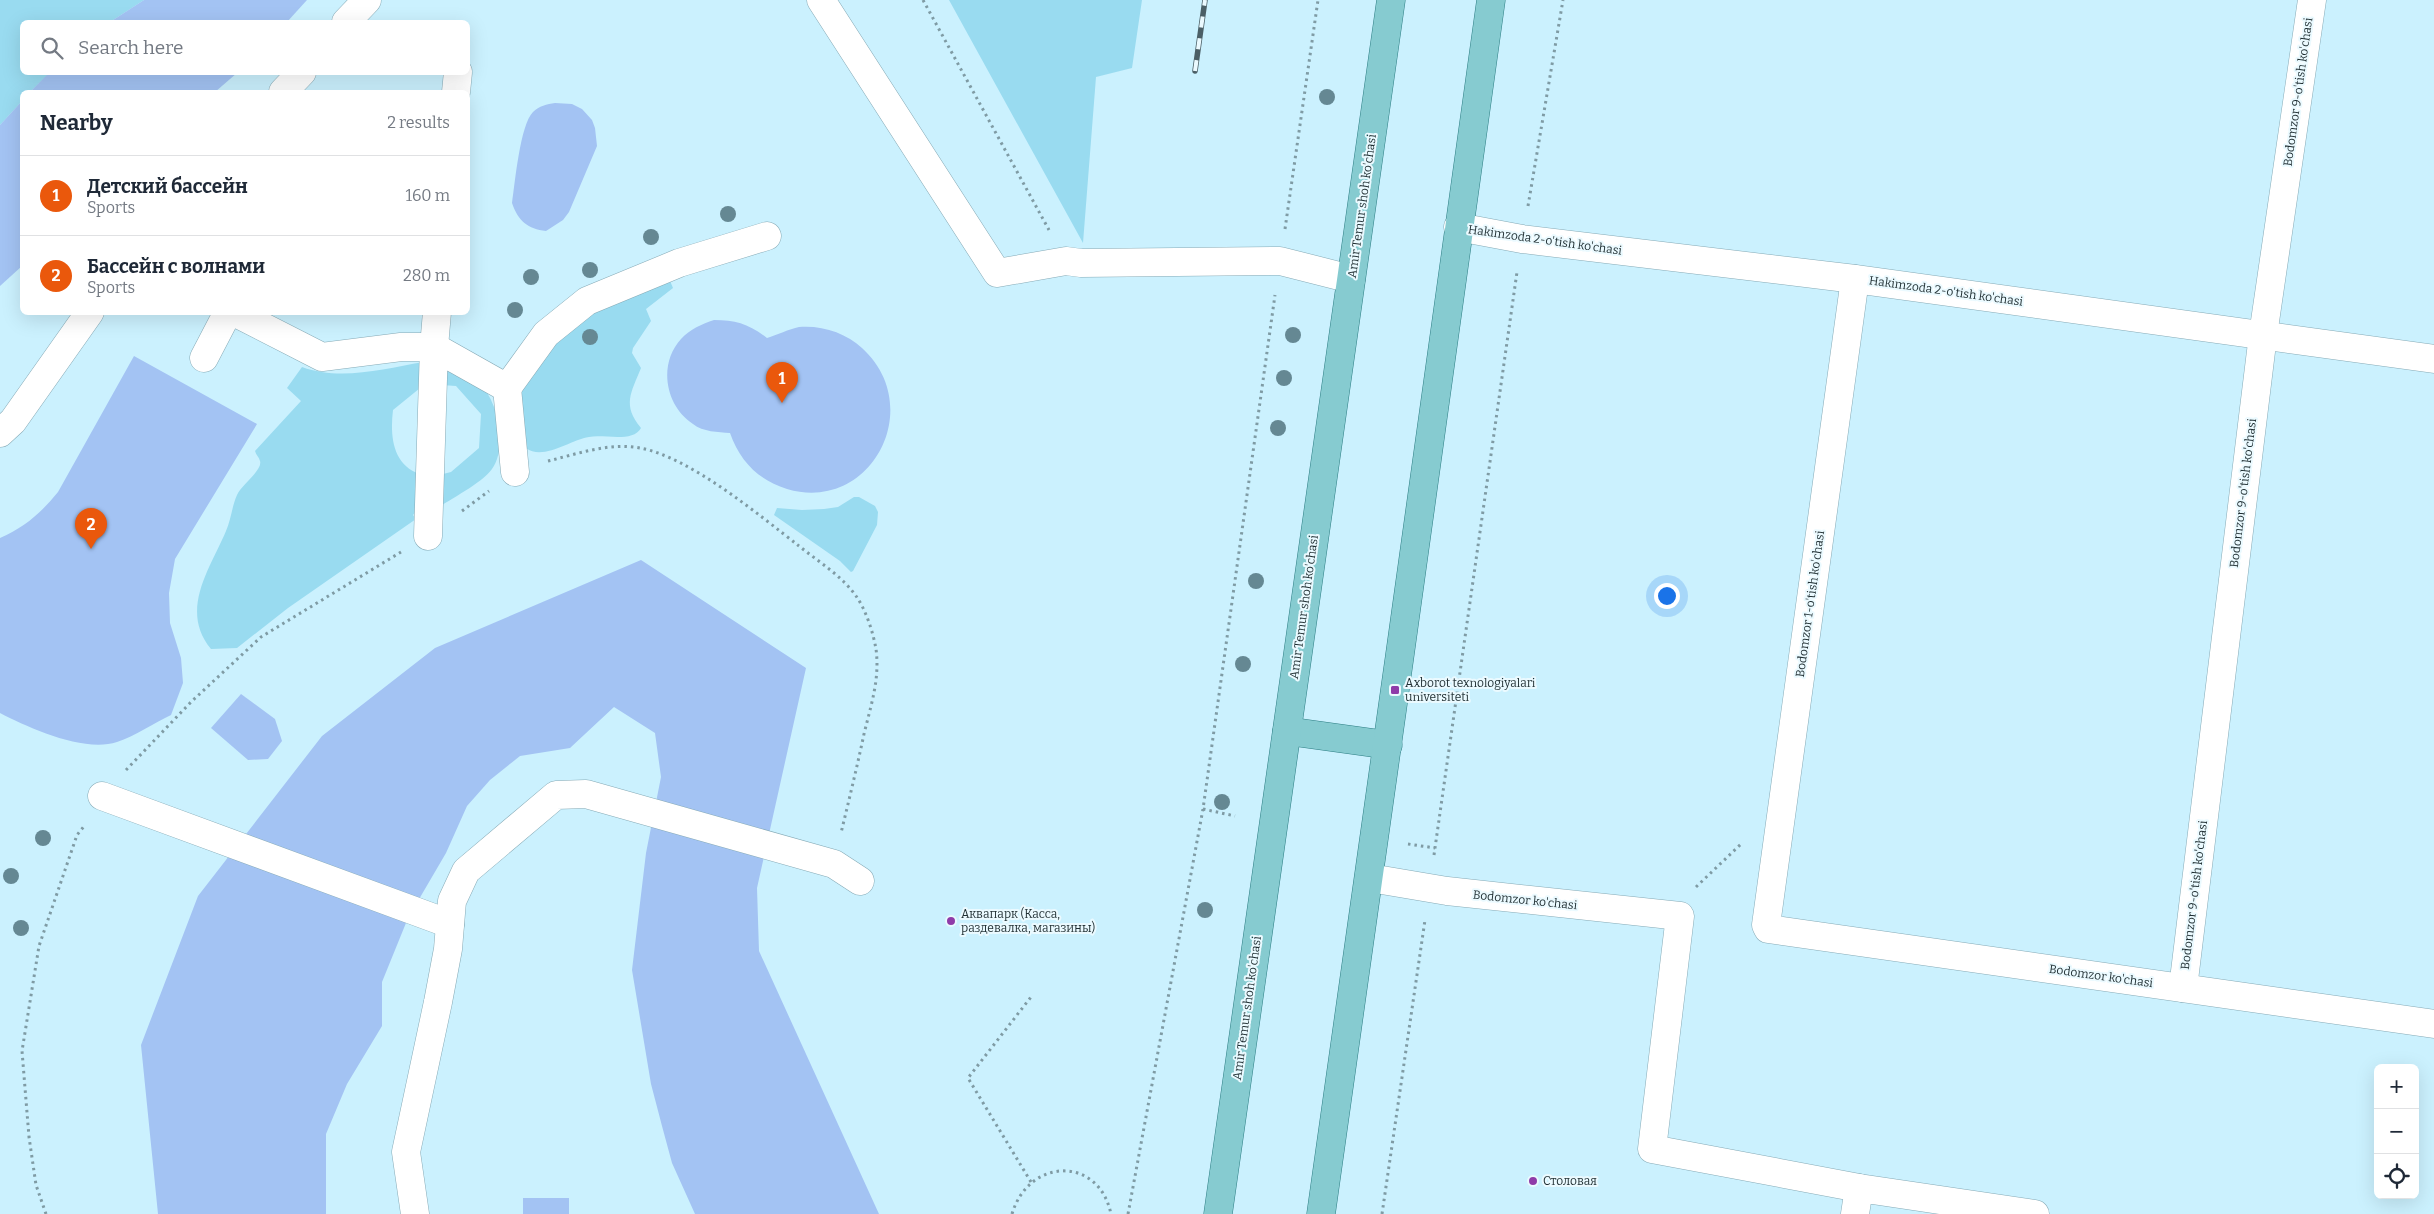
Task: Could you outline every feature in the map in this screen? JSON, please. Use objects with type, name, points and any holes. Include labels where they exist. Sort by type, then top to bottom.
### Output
[{"type":"main road","name":"Amir Temur shoh ko'chasi","points":[[1218,1214],[1391,0]]},
{"type":"main road","points":[[1321,1214],[1370,878],[1458,227],[1491,0]]},
{"type":"main road","points":[[1287,731],[1388,745]]},
{"type":"street","points":[[348,20],[366,0]]},
{"type":"street","points":[[821,0],[997,273],[1066,261],[1081,263],[1280,261],[1351,279]]},
{"type":"street","name":"Bodomzor 9-o'tish ko'chasi","points":[[2183,988],[2262,336],[2312,0]]},
{"type":"street","points":[[285,90],[299,75]]},
{"type":"street","points":[[456,90],[458,75]]},
{"type":"street","name":"Hakimzoda 2-o'tish ko'chasi","points":[[1458,227],[1522,239],[1855,279],[2434,360]]},
{"type":"street","points":[[515,472],[507,388],[546,334],[587,301],[678,263],[767,236]]},
{"type":"street","name":"Bodomzor 1-o'tish ko'chasi","points":[[1768,929],[1766,925],[1855,279]]},
{"type":"street","points":[[0,433],[13,421],[88,315]]},
{"type":"street","points":[[204,358],[226,315]]},
{"type":"street","points":[[240,315],[322,357],[401,347],[434,347],[507,388]]},
{"type":"street","points":[[428,536],[437,315]]},
{"type":"street","points":[[415,1214],[406,1152],[448,949],[452,901],[466,872],[556,795],[586,794],[834,864],[860,882]]},
{"type":"street","points":[[102,796],[450,924]]},
{"type":"street","name":"Bodomzor ko'chasi","points":[[1370,878],[1429,888],[1673,915]]},
{"type":"street","points":[[1673,915],[1652,1148],[1857,1201],[2035,1214]]},
{"type":"street","name":"Bodomzor ko'chasi","points":[[1768,929],[2434,1024]]},
{"type":"path","points":[[923,0],[1066,261]]},
{"type":"path","points":[[1128,1214],[1203,809],[1318,0]]},
{"type":"path","points":[[1382,1214],[1522,239],[1563,0]]},
{"type":"path","points":[[46,1214],[36,1185],[33,1166],[22,1051],[39,946],[78,835],[102,796],[191,702],[261,637],[428,536],[515,472],[538,464],[610,446],[640,448],[667,456],[692,469],[755,512],[843,581],[857,597],[876,647],[878,666],[876,695],[867,722],[834,864]]},
{"type":"path","points":[[1203,809],[1234,816]]},
{"type":"path","points":[[1673,915],[1741,845],[1744,836]]},
{"type":"path","points":[[1405,844],[1435,848]]},
{"type":"path","points":[[1031,997],[968,1078],[1031,1182]]},
{"type":"path","points":[[1012,1214],[1016,1198],[1031,1182],[1041,1175],[1058,1171],[1074,1172],[1089,1179],[1101,1190],[1109,1203],[1111,1214]]},
{"type":"shaded area","points":[[0,0],[144,0],[113,20],[20,20],[20,75],[48,75],[32,90],[20,90],[20,103],[0,125]]},
{"type":"shaded area","points":[[144,0],[307,0],[289,20],[113,20]]},
{"type":"shaded area","points":[[949,0],[1142,0],[1132,68],[1096,77],[1083,243]]},
{"type":"shaded area","points":[[47,75],[235,75],[217,90],[32,90]]},
{"type":"shaded area","points":[[20,103],[20,268],[0,286],[0,125]]},
{"type":"shaded area","points":[[555,103],[572,104],[582,109],[592,120],[597,146],[569,212],[563,220],[546,231],[524,223],[517,215],[512,203],[521,141],[528,119],[538,108]]},
{"type":"shaded area","points":[[668,276],[673,288],[646,309],[651,321],[633,348],[632,353],[641,368],[630,399],[630,406],[635,420],[641,428],[637,433],[625,437],[589,437],[548,451],[540,452],[526,448],[519,381],[522,373],[591,309]]},
{"type":"shaded area","points":[[714,320],[742,324],[754,329],[767,338],[799,327],[816,327],[841,334],[862,348],[881,372],[890,398],[889,425],[880,450],[865,471],[843,486],[817,493],[787,489],[767,480],[751,468],[739,452],[730,433],[701,429],[684,416],[676,407],[671,396],[667,372],[669,360],[674,349],[688,332]]},
{"type":"shaded area","points":[[134,356],[257,424],[175,559],[169,593],[170,623],[181,658],[183,683],[171,715],[117,742],[104,745],[73,742],[41,732],[0,713],[0,538],[32,519],[58,492]]},
{"type":"shaded area","points":[[423,362],[425,384],[393,410],[392,420],[393,439],[398,456],[411,470],[420,474],[415,495],[423,504],[413,515],[416,519],[288,608],[237,648],[211,649],[202,634],[198,619],[197,605],[200,590],[228,527],[237,495],[260,465],[260,460],[255,451],[301,401],[287,388],[302,367],[331,373],[347,373]]},
{"type":"shaded area","points":[[438,362],[470,377],[486,391],[496,412],[500,437],[497,460],[487,475],[433,511],[435,476],[451,472],[479,448],[481,414],[456,386],[442,385]]},
{"type":"shaded area","points":[[854,497],[859,497],[875,506],[878,512],[877,525],[851,572],[840,561],[774,515],[777,508],[802,510],[838,507]]},
{"type":"shaded area","points":[[641,560],[806,668],[757,888],[759,951],[879,1214],[695,1214],[672,1163],[651,1084],[632,970],[646,853],[661,777],[655,733],[614,707],[570,748],[520,756],[490,780],[467,806],[446,853],[408,918],[382,982],[382,1026],[347,1084],[326,1134],[326,1214],[158,1214],[141,1045],[198,896],[322,736],[435,648]]},
{"type":"shaded area","points":[[241,694],[275,719],[282,741],[268,759],[248,760],[211,728]]},
{"type":"shaded area","points":[[523,1198],[569,1198],[569,1214],[523,1214]]},
{"type":"railway","points":[[1195,71],[1205,0]]},
{"type":"place","name":"Детский бассейн","points":[[782,403]]},
{"type":"place","name":"Бассейн с волнами","points":[[91,549]]},
{"type":"place","name":"Axborot texnologiyalari universiteti","points":[[1395,690]]},
{"type":"place","name":"Аквапарк (Касса, раздевалка, магазины)","points":[[951,921]]},
{"type":"place","name":"Столовая","points":[[1533,1181]]}]
